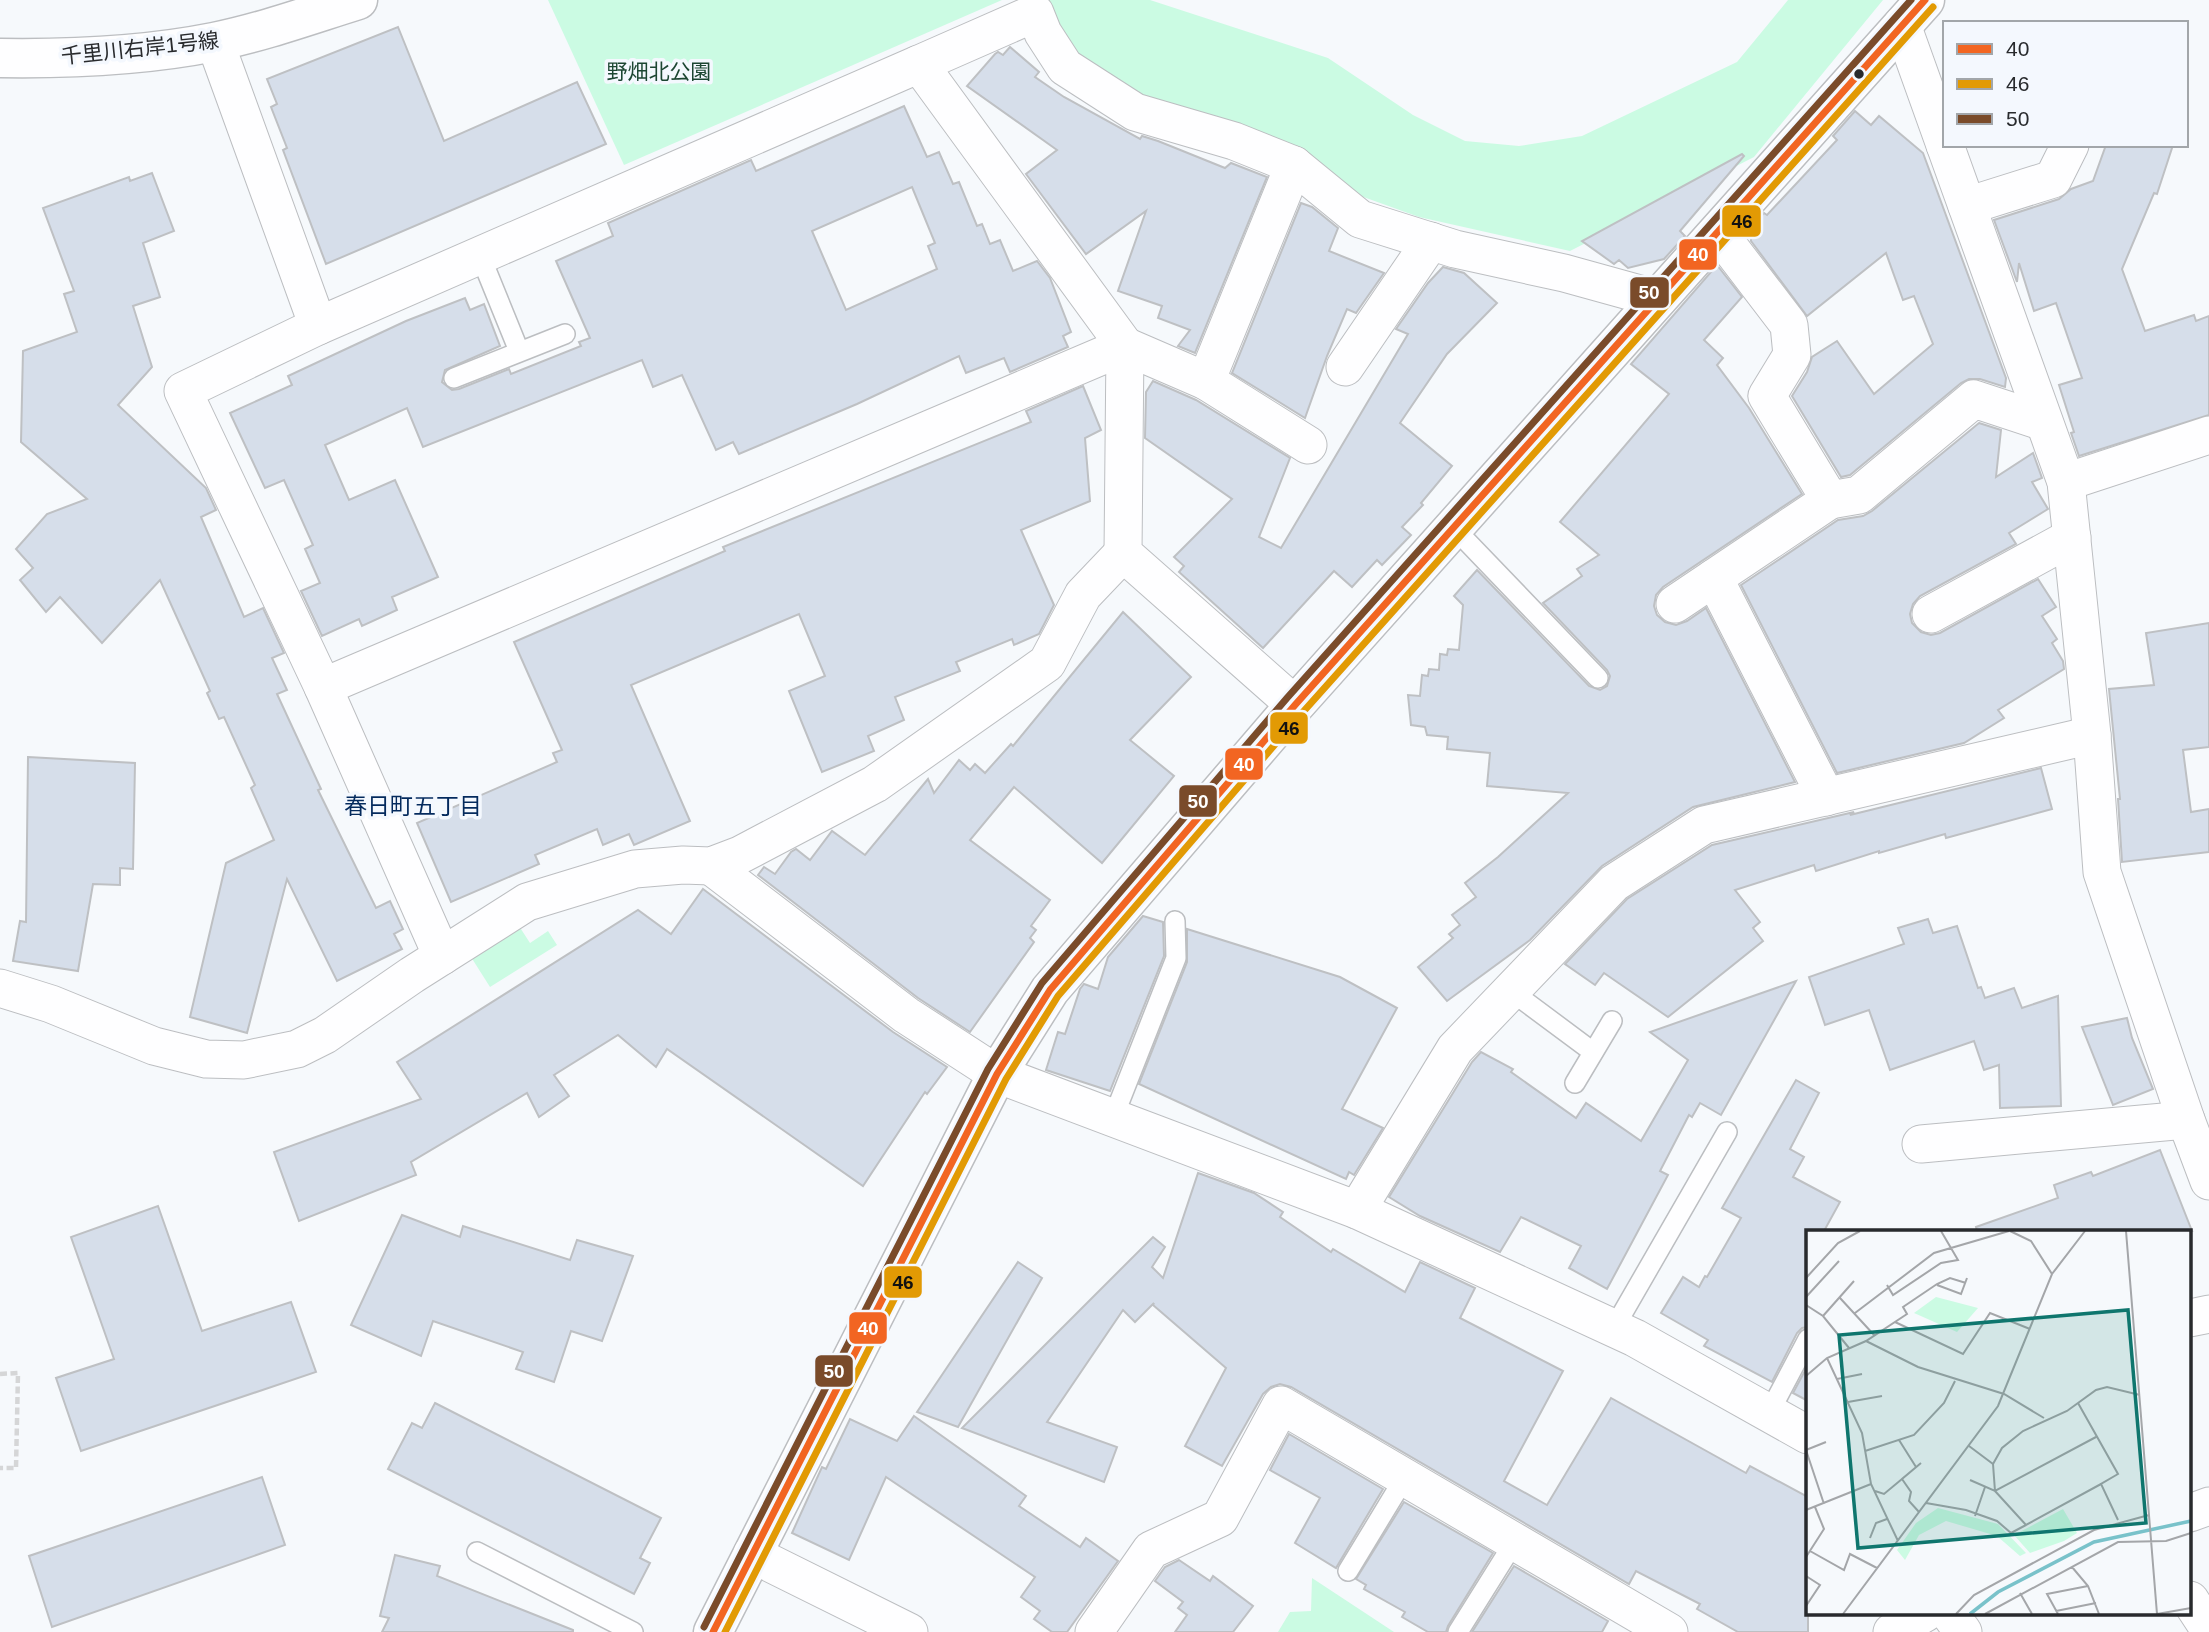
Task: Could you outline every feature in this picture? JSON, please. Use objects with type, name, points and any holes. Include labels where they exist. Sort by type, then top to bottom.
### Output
[{"type":"main road","name":"千里川右岸1号線","points":[[0,58],[140,52],[215,42],[358,0]]},
{"type":"main road","points":[[713,1632],[997,1073],[1050,990],[1295,705],[1914,13]]},
{"type":"street","points":[[442,956],[323,687],[183,391],[318,326],[1035,13],[1043,33],[1065,67],[1135,112],[1234,141],[1294,165],[1360,219],[1431,241],[1658,299]]},
{"type":"street","points":[[1914,13],[1943,136]]},
{"type":"street","points":[[215,42],[318,326]]},
{"type":"street","points":[[919,64],[1125,346],[1206,381],[1308,445]]},
{"type":"street","points":[[1946,147],[2066,482],[2092,735],[2102,872],[2209,1181]]},
{"type":"street","points":[[1967,206],[2053,179],[2069,147]]},
{"type":"street","points":[[1206,381],[1294,165]]},
{"type":"street","points":[[1718,232],[1789,325],[1792,355],[1767,396],[1830,500]]},
{"type":"street","points":[[1345,367],[1431,241]]},
{"type":"street","points":[[323,687],[1125,346]]},
{"type":"street","points":[[0,988],[51,1004],[154,1046],[206,1059],[243,1060],[284,1052],[309,1044],[513,910],[545,895],[635,869],[711,866],[740,855],[875,784],[1047,663],[1083,594],[1123,553],[1125,346]]},
{"type":"street","points":[[1675,604],[1830,500],[1859,495],[1973,399],[2044,422]]},
{"type":"street","points":[[2066,482],[2209,435]]},
{"type":"street","points":[[1931,614],[2072,537]]},
{"type":"street","points":[[1123,553],[1295,705]]},
{"type":"street","points":[[1714,578],[1826,797]]},
{"type":"street","points":[[1357,1210],[1455,1049],[1614,883],[1704,825],[2092,735]]},
{"type":"street","points":[[711,866],[906,1015],[997,1073],[1357,1210],[1614,1328],[1806,1434]]},
{"type":"street","points":[[1921,1144],[2186,1120]]},
{"type":"street","points":[[1094,1632],[1151,1550],[1220,1518],[1281,1405],[1515,1541],[1626,1621],[1669,1632]]},
{"type":"street","points":[[2192,1512],[2209,1506]]},
{"type":"street","points":[[752,1554],[909,1632]]},
{"type":"street","points":[[2192,1604],[2209,1629]]},
{"type":"street","points":[[1892,1632],[1923,1614]]},
{"type":"street","points":[[1950,1614],[1963,1632]]},
{"type":"lane","points":[[480,255],[519,351]]},
{"type":"lane","points":[[454,379],[565,334]]},
{"type":"lane","points":[[1454,528],[1598,678]]},
{"type":"lane","points":[[1113,1118],[1176,958],[1175,921]]},
{"type":"lane","points":[[1511,991],[1593,1052]]},
{"type":"lane","points":[[1575,1083],[1612,1021]]},
{"type":"lane","points":[[1614,1328],[1727,1132]]},
{"type":"lane","points":[[1769,1413],[1806,1343]]},
{"type":"lane","points":[[1348,1571],[1405,1477]]},
{"type":"lane","points":[[1458,1632],[1515,1541]]},
{"type":"lane","points":[[477,1552],[633,1632]]},
{"type":"path","points":[[0,1374],[18,1373],[16,1468],[0,1468]]},
{"type":"green space","name":"野畑北公園","points":[[548,0],[1002,0],[624,165]]},
{"type":"green space","points":[[1040,0],[1150,0],[1328,58],[1413,115],[1465,141],[1519,146],[1582,136],[1737,62],[1788,0],[1883,0],[1754,157],[1570,251],[1419,217],[1344,190],[1126,92],[1064,44]]},
{"type":"green space","points":[[519,926],[530,943],[548,931],[557,945],[490,987],[471,957]]},
{"type":"green space","points":[[1312,1578],[1394,1632],[1278,1632],[1290,1612],[1311,1611]]},
{"type":"building","points":[[398,27],[444,141],[577,82],[606,144],[326,264],[283,150],[287,148],[271,107],[277,104],[267,79]]},
{"type":"building","points":[[1010,47],[1039,72],[1035,77],[1064,97],[1140,139],[1142,136],[1225,168],[1231,163],[1267,177],[1195,353],[1178,346],[1190,330],[1158,318],[1162,306],[1118,291],[1146,211],[1086,254],[1026,174],[1057,150],[967,86],[995,54],[998,52],[1003,55]]},
{"type":"building","points":[[904,106],[927,157],[939,152],[953,184],[959,182],[977,226],[982,224],[990,244],[1000,240],[1013,271],[1037,261],[1050,278],[1071,332],[1063,336],[1068,347],[1010,372],[1004,358],[966,373],[959,356],[857,404],[739,454],[733,442],[716,450],[682,375],[653,387],[642,360],[423,447],[407,408],[325,445],[349,500],[395,480],[438,577],[392,597],[397,610],[362,626],[359,619],[322,636],[301,591],[320,583],[305,549],[313,545],[284,480],[265,488],[230,413],[292,385],[288,376],[406,321],[465,298],[470,310],[484,304],[500,346],[445,370],[442,382],[452,390],[509,369],[511,374],[581,346],[579,342],[590,338],[556,261],[613,236],[608,223],[751,160],[756,171]],"holes":[[[912,187],[935,243],[928,246],[937,269],[846,310],[812,231]]]},
{"type":"building","points":[[1855,111],[1871,125],[1879,116],[1923,153],[2006,378],[2005,387],[1980,379],[1969,379],[1961,383],[1850,475],[1841,477],[1792,396],[1807,372],[1812,357],[1837,341],[1874,394],[1933,344],[1914,296],[1903,300],[1886,253],[1807,316],[1751,241],[1751,227],[1764,213],[1767,215],[1837,140],[1833,136]]},
{"type":"building","points":[[2105,147],[2172,147],[2157,194],[2154,193],[2122,269],[2145,331],[2194,315],[2196,321],[2209,316],[2209,415],[2079,456],[2059,385],[2082,378],[2056,303],[2034,311],[2019,263],[2017,282],[1994,220],[2059,199],[2071,189],[2093,181]]},
{"type":"building","points":[[1742,154],[1744,156],[1680,231],[1685,236],[1664,259],[1628,268],[1619,260],[1614,264],[1582,241]]},
{"type":"building","points":[[152,173],[174,231],[143,243],[160,297],[133,306],[152,367],[118,405],[206,488],[216,510],[201,517],[244,617],[263,608],[284,653],[272,658],[287,690],[277,694],[321,789],[318,790],[376,908],[390,901],[403,929],[394,934],[402,949],[337,981],[287,879],[247,1033],[190,1017],[226,863],[274,840],[251,788],[255,785],[224,717],[219,719],[207,693],[210,691],[160,580],[102,643],[60,597],[46,612],[20,580],[33,568],[16,549],[47,514],[87,499],[21,442],[23,351],[77,332],[64,294],[74,291],[43,208],[129,177],[130,181]]},
{"type":"building","points":[[1301,203],[1312,207],[1338,228],[1329,251],[1384,273],[1356,313],[1347,309],[1305,418],[1232,373]]},
{"type":"building","points":[[1717,265],[1742,297],[1704,340],[1723,358],[1717,365],[1749,408],[1802,494],[1663,587],[1656,595],[1654,606],[1657,615],[1665,622],[1676,625],[1706,608],[1795,782],[1693,807],[1602,866],[1530,940],[1447,1001],[1418,967],[1453,938],[1449,934],[1460,925],[1452,915],[1476,897],[1465,883],[1498,857],[1568,793],[1487,786],[1490,753],[1447,749],[1448,737],[1427,735],[1425,727],[1411,725],[1408,695],[1420,696],[1422,675],[1428,676],[1429,669],[1439,670],[1440,654],[1447,655],[1448,649],[1459,650],[1463,605],[1454,596],[1477,570],[1589,686],[1600,690],[1607,686],[1610,676],[1607,670],[1543,603],[1582,576],[1577,569],[1599,555],[1560,522],[1669,394],[1631,364]]},
{"type":"building","points":[[1443,267],[1464,273],[1497,303],[1447,354],[1400,423],[1452,466],[1421,503],[1423,505],[1402,527],[1411,535],[1382,565],[1377,560],[1352,587],[1334,571],[1263,648],[1179,572],[1184,566],[1174,557],[1232,499],[1145,438],[1146,392],[1153,381],[1196,400],[1290,458],[1259,537],[1281,548],[1408,334],[1396,329],[1428,283]]},
{"type":"building","points":[[1083,386],[1101,430],[1085,438],[1090,501],[1021,530],[1054,605],[1039,634],[1014,645],[1012,639],[956,662],[960,671],[895,697],[904,720],[868,736],[874,751],[822,772],[789,691],[825,676],[799,614],[631,685],[690,821],[634,845],[629,834],[603,845],[597,829],[535,855],[539,864],[451,902],[417,823],[557,762],[553,753],[562,750],[514,642],[725,551],[723,547],[1031,422],[1026,411]]},
{"type":"building","points":[[1979,423],[2001,430],[1996,477],[2033,453],[2042,478],[2032,482],[2048,509],[2009,533],[2016,544],[1920,596],[1913,604],[1910,614],[1912,623],[1921,632],[1931,635],[1940,633],[2038,579],[2056,607],[2042,616],[2057,639],[2052,643],[2063,661],[2064,669],[1998,710],[2004,718],[1964,743],[1837,773],[1741,585],[1838,520],[1863,516],[1872,511]]},
{"type":"building","points":[[1123,612],[1191,677],[1130,740],[1174,776],[1102,863],[1014,787],[970,840],[1050,900],[1031,926],[1036,930],[1030,938],[1034,942],[970,1032],[918,998],[758,875],[764,867],[775,874],[796,849],[810,860],[832,831],[865,855],[928,779],[934,793],[959,760],[970,770],[975,764],[985,773],[1011,744],[1013,746]]},
{"type":"building","points":[[2209,623],[2209,747],[2183,750],[2191,812],[2209,809],[2209,852],[2122,862],[2120,799],[2109,689],[2154,685],[2146,633]]},
{"type":"building","points":[[28,757],[135,763],[133,869],[120,868],[120,885],[93,884],[78,971],[13,961],[20,921],[26,922]]},
{"type":"building","points":[[2041,768],[2052,809],[1946,838],[1945,834],[1879,851],[1816,871],[1814,865],[1735,890],[1760,922],[1753,928],[1763,941],[1668,1017],[1604,973],[1595,985],[1565,964],[1627,899],[1712,845],[1854,812],[1850,815]]},
{"type":"building","points":[[703,889],[893,1032],[947,1067],[927,1094],[925,1092],[863,1186],[667,1049],[656,1067],[618,1035],[554,1075],[569,1096],[539,1117],[527,1093],[411,1162],[416,1175],[299,1221],[274,1152],[421,1099],[397,1062],[638,910],[671,934]]},
{"type":"building","points":[[1143,916],[1163,922],[1164,956],[1110,1091],[1046,1070],[1058,1032],[1065,1034],[1080,989],[1084,984],[1098,989],[1108,957]]},
{"type":"building","points":[[1928,919],[1933,933],[1957,926],[1978,988],[1981,987],[1985,998],[2014,988],[2022,1008],[2058,996],[2061,1106],[2000,1108],[1999,1065],[1984,1070],[1974,1041],[1890,1070],[1869,1010],[1825,1025],[1809,977],[1904,944],[1898,928]]},
{"type":"building","points":[[1187,929],[1340,977],[1397,1008],[1342,1109],[1383,1128],[1354,1175],[1349,1172],[1346,1179],[1139,1084],[1187,962]]},
{"type":"building","points":[[1796,981],[1721,1115],[1700,1103],[1692,1117],[1689,1115],[1660,1171],[1668,1175],[1607,1289],[1569,1268],[1581,1246],[1521,1217],[1500,1252],[1420,1216],[1389,1197],[1472,1062],[1481,1052],[1513,1069],[1511,1072],[1576,1118],[1586,1103],[1641,1141],[1688,1060],[1650,1032]]},
{"type":"building","points":[[2127,1018],[2132,1038],[2153,1089],[2113,1105],[2082,1027]]},
{"type":"building","points":[[1796,1080],[1819,1093],[1790,1149],[1804,1157],[1793,1177],[1840,1202],[1825,1230],[1806,1230],[1806,1327],[1797,1333],[1772,1382],[1704,1346],[1708,1340],[1661,1313],[1683,1277],[1699,1287],[1705,1276],[1707,1277],[1741,1218],[1722,1208]]},
{"type":"building","points":[[2160,1150],[2192,1230],[1977,1230],[1976,1227],[2058,1198],[2054,1185],[2091,1172],[2093,1176]]},
{"type":"building","points":[[1198,1173],[1254,1193],[1283,1212],[1280,1217],[1331,1252],[1333,1249],[1405,1292],[1420,1262],[1475,1288],[1460,1318],[1563,1371],[1504,1481],[1547,1505],[1611,1398],[1746,1473],[1750,1466],[1806,1496],[1808,1632],[1738,1632],[1697,1609],[1700,1604],[1636,1571],[1629,1584],[1291,1387],[1280,1384],[1263,1394],[1222,1466],[1185,1446],[1226,1368],[1153,1305],[1154,1303],[1135,1322],[1123,1310],[1047,1422],[1117,1447],[1104,1482],[962,1428],[1153,1237],[1165,1247],[1152,1267],[1163,1278]]},
{"type":"building","points":[[158,1206],[202,1331],[291,1302],[316,1372],[81,1451],[56,1378],[114,1359],[71,1237]]},
{"type":"building","points":[[402,1215],[460,1237],[463,1226],[570,1260],[577,1240],[633,1256],[602,1341],[571,1331],[554,1382],[516,1369],[523,1352],[433,1321],[421,1356],[351,1325]]},
{"type":"building","points":[[1018,1262],[1042,1278],[958,1427],[917,1412]]},
{"type":"building","points":[[1806,1369],[1806,1400],[1793,1393]]},
{"type":"building","points":[[435,1403],[661,1518],[640,1558],[650,1563],[634,1594],[388,1469],[412,1423],[422,1428]]},
{"type":"building","points":[[914,1416],[1026,1496],[1019,1506],[1080,1547],[1086,1538],[1118,1561],[1067,1632],[1052,1632],[1034,1619],[1040,1611],[1021,1597],[1035,1577],[886,1477],[849,1560],[792,1533],[822,1467],[826,1469],[850,1419],[897,1441]]},
{"type":"building","points":[[1289,1434],[1383,1489],[1336,1568],[1295,1543],[1320,1498],[1270,1470]]},
{"type":"building","points":[[262,1477],[285,1545],[52,1627],[29,1556]]},
{"type":"building","points":[[1404,1502],[1493,1553],[1446,1632],[1428,1632],[1402,1617],[1405,1612],[1364,1589],[1366,1585],[1356,1579]]},
{"type":"building","points":[[395,1555],[440,1566],[437,1576],[573,1632],[382,1632],[389,1618],[380,1616]]},
{"type":"building","points":[[1179,1560],[1210,1581],[1213,1576],[1253,1606],[1233,1632],[1175,1632],[1187,1615],[1178,1608],[1183,1602],[1155,1581],[1165,1567]]},
{"type":"building","points":[[1514,1566],[1608,1621],[1602,1632],[1472,1632]]},
{"type":"transit line","name":"50","points":[[704,1627],[988,1069],[1042,983],[1287,698],[1911,0]]},
{"type":"transit line","name":"40","points":[[713,1632],[997,1074],[1050,990],[1295,705],[1925,0]]},
{"type":"transit line","name":"46","points":[[725,1632],[1006,1079],[1058,996],[1303,712],[1933,7]]},
{"type":"district","name":"春日町五丁目","points":[[413,806]]}]
